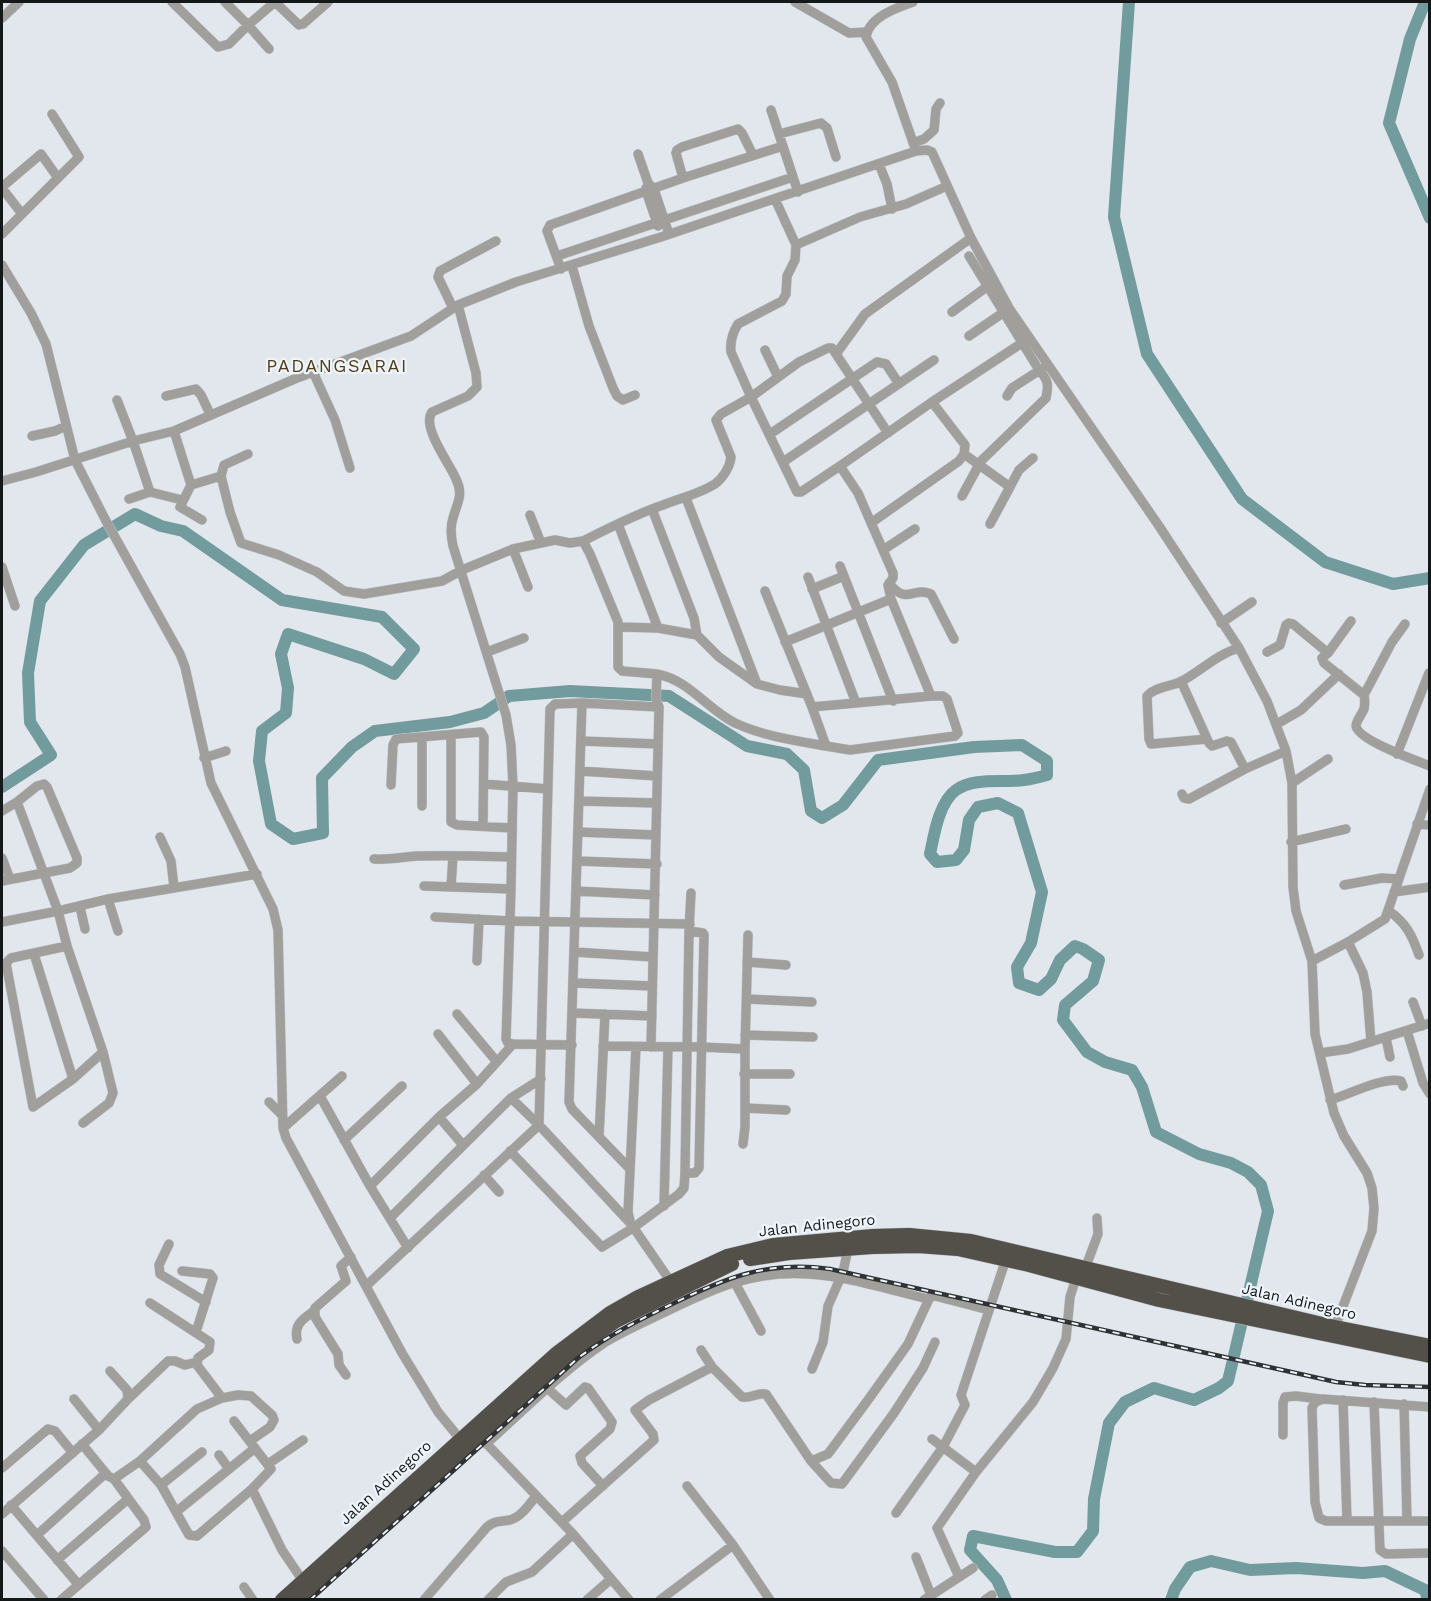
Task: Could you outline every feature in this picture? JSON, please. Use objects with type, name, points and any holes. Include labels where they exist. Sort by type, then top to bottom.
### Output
[{"type":"highway","name":"Jalan Adinegoro","points":[[282,1599],[460,1439],[539,1380],[581,1333],[610,1313],[727,1256],[773,1245],[873,1236],[940,1237],[971,1241],[1080,1273],[1159,1300],[1217,1307],[1396,1346],[1430,1346]]},
{"type":"highway","points":[[301,1599],[483,1440],[539,1380],[587,1341],[616,1321],[728,1265],[758,1257],[848,1249],[918,1246],[958,1249],[1006,1259],[1030,1260]]},
{"type":"highway","name":"Jalan Adinegoro","points":[[1266,1318],[1335,1327],[1430,1356]]},
{"type":"street","points":[[2,18],[19,2]]},
{"type":"street","points":[[172,2],[218,47],[229,44],[275,2],[297,25],[303,24],[328,2]]},
{"type":"street","points":[[225,2],[269,49]]},
{"type":"street","points":[[795,2],[849,33],[867,32]]},
{"type":"street","points":[[913,2],[879,18],[867,32],[867,42],[892,82],[915,147]]},
{"type":"street","points":[[2,481],[133,441],[174,431],[313,372],[411,336],[455,306],[516,282],[572,266],[879,164],[915,147],[934,130],[936,109],[940,103]]},
{"type":"street","points":[[771,111],[798,192]]},
{"type":"street","points":[[2,234],[79,158],[52,114]]},
{"type":"street","points":[[779,134],[821,123],[827,128],[836,157]]},
{"type":"street","points":[[683,178],[676,153],[682,147],[738,129],[753,155]]},
{"type":"street","points":[[561,269],[547,231],[550,225],[649,188],[783,146]]},
{"type":"street","points":[[915,147],[932,152],[1006,310]]},
{"type":"street","points":[[22,214],[2,187],[41,154],[58,178]]},
{"type":"street","points":[[638,154],[665,235]]},
{"type":"street","points":[[879,164],[887,184],[892,209]]},
{"type":"street","points":[[557,256],[793,177]]},
{"type":"street","points":[[796,245],[860,217],[892,209],[947,186]]},
{"type":"street","points":[[775,199],[796,245],[795,260],[787,276],[786,294],[782,301],[738,324],[731,352],[795,490],[799,492],[840,466],[1026,340]]},
{"type":"street","points":[[836,354],[865,314],[971,238]]},
{"type":"street","points":[[496,242],[440,272],[438,278],[455,306],[476,373],[477,387],[473,393],[432,412],[429,417],[435,440],[457,479],[461,493],[451,529],[453,546],[506,715],[511,745],[513,786],[506,1039],[508,1043],[513,1044],[572,1045]]},
{"type":"street","points":[[969,256],[1044,367],[1159,526],[1239,648],[1277,724],[1286,751],[1292,783],[1293,887],[1296,910],[1312,961],[1315,1034],[1334,1113],[1344,1136],[1367,1173],[1372,1188],[1374,1208],[1372,1231],[1335,1327]]},
{"type":"street","points":[[2,265],[31,313],[46,344],[75,460],[106,522],[180,654],[193,700],[211,783],[273,909],[278,930],[282,1115],[283,1128],[290,1147],[414,1373],[438,1412],[460,1439]]},
{"type":"street","points":[[572,266],[589,326],[615,393],[623,400],[635,395]]},
{"type":"street","points":[[952,312],[988,286]]},
{"type":"street","points":[[969,336],[1006,310]]},
{"type":"street","points":[[248,454],[224,465],[221,476],[241,543],[279,555],[316,572],[344,591],[369,594],[442,581],[462,570],[513,549],[558,540],[570,543],[583,541],[652,509],[686,498],[715,483],[731,464],[731,457],[716,420],[721,414],[751,397],[799,362],[828,348],[832,348],[888,433]]},
{"type":"street","points":[[765,350],[778,377]]},
{"type":"street","points":[[783,462],[934,360]]},
{"type":"street","points":[[770,434],[880,361],[886,364],[899,384]]},
{"type":"street","points":[[1007,396],[1012,388],[1044,367]]},
{"type":"street","points":[[962,496],[978,465],[1046,398],[1048,380],[1044,367]]},
{"type":"street","points":[[313,372],[338,427],[350,468]]},
{"type":"street","points":[[166,396],[192,388],[196,389],[210,414]]},
{"type":"street","points":[[117,400],[150,492]]},
{"type":"street","points":[[871,523],[958,461],[964,454],[965,445],[932,402]]},
{"type":"street","points":[[32,435],[55,431],[66,426]]},
{"type":"street","points":[[174,431],[191,485]]},
{"type":"street","points":[[964,454],[1010,487]]},
{"type":"street","points":[[990,524],[1019,470],[1033,458]]},
{"type":"street","points":[[840,466],[858,493],[894,576],[889,583],[891,599],[931,696]]},
{"type":"street","points":[[202,520],[181,509],[182,500],[191,485],[221,476]]},
{"type":"street","points":[[129,499],[150,492],[182,500]]},
{"type":"street","points":[[686,498],[757,684]]},
{"type":"street","points":[[652,509],[694,618],[697,635]]},
{"type":"street","points":[[530,515],[541,543]]},
{"type":"street","points":[[618,524],[658,628]]},
{"type":"street","points":[[883,550],[915,529]]},
{"type":"street","points":[[583,541],[615,614],[618,627],[620,669],[675,679],[733,722],[778,737],[850,750],[955,736],[958,733],[947,699],[943,696],[812,707]]},
{"type":"street","points":[[513,549],[528,587]]},
{"type":"street","points":[[840,566],[892,700]]},
{"type":"street","points":[[2,567],[15,606]]},
{"type":"street","points":[[812,589],[844,576]]},
{"type":"street","points":[[808,577],[856,704]]},
{"type":"street","points":[[889,583],[894,590],[903,595],[923,592],[931,594],[954,639]]},
{"type":"street","points":[[765,591],[826,746]]},
{"type":"street","points":[[784,642],[891,599]]},
{"type":"street","points":[[1221,622],[1252,602]]},
{"type":"street","points":[[1351,621],[1322,658],[1323,662],[1364,695]]},
{"type":"street","points":[[1267,652],[1280,645],[1286,625],[1289,623],[1328,653]]},
{"type":"street","points":[[1405,624],[1392,642],[1364,695],[1364,709],[1357,728],[1366,736],[1397,754],[1430,766]]},
{"type":"street","points":[[618,627],[658,628],[697,635],[719,657],[757,684],[807,694]]},
{"type":"street","points":[[487,652],[524,638]]},
{"type":"street","points":[[1207,739],[1154,744],[1150,742],[1148,696],[1153,691],[1181,681],[1199,668],[1239,648]]},
{"type":"street","points":[[1397,754],[1429,673]]},
{"type":"street","points":[[651,1047],[657,864],[657,674]]},
{"type":"street","points":[[1277,724],[1301,710],[1339,674]]},
{"type":"street","points":[[1181,681],[1212,746],[1227,741],[1231,742],[1245,769]]},
{"type":"street","points":[[366,1286],[539,1125],[550,709],[555,704],[657,698]]},
{"type":"street","points":[[582,703],[570,1106],[630,1169]]},
{"type":"street","points":[[391,785],[393,741],[399,738],[483,734],[483,826]]},
{"type":"street","points":[[451,735],[451,822],[457,825],[512,828]]},
{"type":"street","points":[[422,737],[422,806]]},
{"type":"street","points":[[581,741],[658,744]]},
{"type":"street","points":[[204,758],[226,751]]},
{"type":"street","points":[[1182,794],[1185,799],[1189,799],[1245,769],[1286,751]]},
{"type":"street","points":[[1292,783],[1328,759]]},
{"type":"street","points":[[580,771],[657,776]]},
{"type":"street","points":[[2,811],[37,786],[44,784],[77,858],[77,863],[70,868],[6,880],[2,858]]},
{"type":"street","points":[[484,784],[548,789]]},
{"type":"street","points":[[1312,961],[1381,922],[1389,911],[1416,824],[1430,789]]},
{"type":"street","points":[[579,801],[657,802]]},
{"type":"street","points":[[17,802],[58,910],[67,946],[103,1052],[112,1098],[83,1124]]},
{"type":"street","points":[[1416,824],[1430,825]]},
{"type":"street","points":[[1291,842],[1346,829]]},
{"type":"street","points":[[578,832],[656,835]]},
{"type":"street","points":[[160,837],[171,861],[174,887]]},
{"type":"street","points":[[374,859],[388,860],[413,856],[511,857]]},
{"type":"street","points":[[451,886],[453,856]]},
{"type":"street","points":[[577,861],[657,864]]},
{"type":"street","points":[[2,922],[108,899],[256,874]]},
{"type":"street","points":[[1344,885],[1382,878],[1398,879]]},
{"type":"street","points":[[424,886],[511,889]]},
{"type":"street","points":[[1394,892],[1430,887]]},
{"type":"street","points":[[576,891],[655,895]]},
{"type":"street","points":[[690,1173],[699,1168],[694,930],[691,893]]},
{"type":"street","points":[[108,899],[118,932]]},
{"type":"street","points":[[80,906],[86,929]]},
{"type":"street","points":[[1389,911],[1408,928],[1419,954]]},
{"type":"street","points":[[435,917],[654,924],[694,930],[704,935],[695,1047],[690,1173],[682,1191],[664,1206],[602,1247],[510,1151]]},
{"type":"street","points":[[477,961],[479,919]]},
{"type":"street","points":[[743,1144],[748,935]]},
{"type":"street","points":[[1348,942],[1363,973],[1371,1042]]},
{"type":"street","points":[[33,1107],[5,968],[8,959],[67,946]]},
{"type":"street","points":[[574,952],[653,957]]},
{"type":"street","points":[[34,954],[73,1079]]},
{"type":"street","points":[[747,962],[786,965]]},
{"type":"street","points":[[574,983],[652,986]]},
{"type":"street","points":[[747,999],[812,1002]]},
{"type":"street","points":[[1320,1053],[1348,1049],[1426,1024],[1413,1002]]},
{"type":"street","points":[[572,1013],[652,1016]]},
{"type":"street","points":[[457,1014],[497,1062]]},
{"type":"street","points":[[598,1137],[605,1014]]},
{"type":"street","points":[[1407,1031],[1423,1083],[1430,1094]]},
{"type":"street","points":[[438,1034],[477,1084]]},
{"type":"street","points":[[745,1035],[813,1037]]},
{"type":"street","points":[[1386,1038],[1390,1057]]},
{"type":"street","points":[[370,1186],[477,1084],[513,1044]]},
{"type":"street","points":[[603,1046],[745,1049]]},
{"type":"street","points":[[632,1226],[628,1212],[636,1047]]},
{"type":"street","points":[[664,1206],[668,1047]]},
{"type":"street","points":[[25,1115],[73,1079],[103,1052]]},
{"type":"street","points":[[744,1074],[789,1074]]},
{"type":"street","points":[[283,1128],[342,1076]]},
{"type":"street","points":[[390,1218],[511,1098],[540,1079]]},
{"type":"street","points":[[1330,1100],[1395,1080],[1401,1081],[1403,1086]]},
{"type":"street","points":[[344,1140],[402,1086]]},
{"type":"street","points":[[320,1096],[370,1186],[408,1248]]},
{"type":"street","points":[[511,1098],[632,1226],[671,1282]]},
{"type":"street","points":[[269,1102],[282,1115]]},
{"type":"street","points":[[745,1108],[786,1110]]},
{"type":"street","points":[[440,1117],[463,1145]]},
{"type":"street","points":[[484,1175],[499,1192]]},
{"type":"street","points":[[959,1577],[937,1528],[976,1472],[1033,1402],[1064,1347],[1069,1321],[1070,1297],[1098,1234],[1097,1218]]},
{"type":"street","points":[[169,1244],[159,1266],[160,1274],[206,1302]]},
{"type":"street","points":[[812,1369],[824,1341],[831,1296],[841,1278],[848,1249]]},
{"type":"street","points":[[297,1339],[298,1323],[346,1281],[341,1266],[351,1257]]},
{"type":"street","points":[[896,1513],[943,1447],[966,1405],[961,1395],[1006,1259]]},
{"type":"street","points":[[182,1271],[212,1276],[214,1280],[195,1332]]},
{"type":"street","points":[[603,1486],[582,1462],[580,1456],[610,1429],[612,1422],[588,1388],[585,1388],[566,1405],[539,1380],[605,1343],[734,1281],[763,1275],[807,1274],[841,1278],[928,1299]]},
{"type":"street","points":[[734,1281],[760,1331]]},
{"type":"street","points":[[811,1461],[828,1454],[868,1400],[908,1344],[928,1299],[934,1296],[989,1310]]},
{"type":"street","points":[[2,1514],[99,1430],[168,1361],[185,1365],[197,1362],[209,1350],[211,1344],[208,1339],[150,1303]]},
{"type":"street","points":[[314,1311],[315,1317],[339,1355],[338,1362],[346,1375]]},
{"type":"street","points":[[701,1350],[712,1367],[742,1396],[746,1398],[766,1394],[811,1461],[831,1483],[842,1484],[894,1413],[923,1368],[935,1342]]},
{"type":"street","points":[[197,1362],[198,1367],[222,1398]]},
{"type":"street","points":[[562,1522],[654,1440],[653,1434],[635,1410],[649,1400],[712,1367]]},
{"type":"street","points":[[110,1371],[127,1390],[128,1399]]},
{"type":"street","points":[[37,1535],[110,1476],[140,1461],[197,1409],[222,1398],[238,1395],[251,1396],[272,1415],[272,1424],[229,1469],[176,1512]]},
{"type":"street","points":[[1282,1435],[1282,1402],[1285,1397],[1296,1395],[1430,1407]]},
{"type":"street","points":[[74,1399],[99,1430]]},
{"type":"street","points":[[1323,1399],[1315,1402],[1312,1408],[1317,1512],[1323,1521],[1430,1521]]},
{"type":"street","points":[[1343,1400],[1347,1521]]},
{"type":"street","points":[[1374,1402],[1379,1545],[1382,1553],[1430,1553]]},
{"type":"street","points":[[1404,1404],[1407,1521]]},
{"type":"street","points":[[140,1461],[161,1485],[189,1535],[196,1536],[270,1472],[268,1464],[234,1421]]},
{"type":"street","points":[[2,1468],[48,1430],[55,1431],[73,1453]]},
{"type":"street","points":[[932,1439],[976,1472]]},
{"type":"street","points":[[268,1464],[303,1440]]},
{"type":"street","points":[[483,1440],[562,1522],[629,1599]]},
{"type":"street","points":[[61,1599],[146,1527],[144,1520],[128,1499],[82,1444]]},
{"type":"street","points":[[161,1485],[202,1452]]},
{"type":"street","points":[[219,1455],[229,1469]]},
{"type":"street","points":[[687,1486],[733,1545],[770,1599]]},
{"type":"street","points":[[252,1489],[282,1550],[303,1581]]},
{"type":"street","points":[[424,1599],[487,1527],[496,1521],[509,1520],[517,1516],[536,1496]]},
{"type":"street","points":[[57,1560],[128,1499]]},
{"type":"street","points":[[11,1505],[78,1584]]},
{"type":"street","points":[[488,1599],[506,1582],[532,1572],[573,1534]]},
{"type":"street","points":[[660,1599],[733,1545]]},
{"type":"street","points":[[2,1551],[44,1599]]},
{"type":"street","points":[[916,1557],[928,1597],[973,1568]]},
{"type":"street","points":[[587,1599],[611,1579]]},
{"type":"street","points":[[244,1587],[254,1599]]},
{"type":"waterway","points":[[1129,2],[1114,217],[1147,354],[1242,499],[1325,562],[1393,584],[1430,578]]},
{"type":"waterway","points":[[1425,2],[1410,39],[1389,123],[1430,218]]},
{"type":"waterway","points":[[2,787],[51,755],[30,722],[28,673],[40,601],[84,545],[135,514],[161,526],[183,531],[282,600],[382,617],[414,649],[394,674],[364,659],[288,634],[281,654],[288,688],[286,713],[262,731],[259,761],[271,824],[293,839],[323,833],[322,778],[352,747],[375,731],[450,722],[484,713],[509,696],[570,691],[669,696],[747,746],[787,754],[804,770],[811,811],[822,818],[843,805],[878,760],[974,747],[1022,745],[1047,761],[1047,775],[1024,780],[971,783],[956,790],[950,795],[941,811],[930,854],[937,862],[956,860],[964,850],[969,820],[978,807],[998,803],[1018,813],[1042,892],[1031,943],[1017,967],[1019,983],[1039,990],[1051,979],[1060,960],[1075,946],[1099,960],[1093,981],[1065,1005],[1063,1020],[1087,1052],[1105,1062],[1132,1070],[1142,1087],[1156,1132],[1199,1154],[1231,1163],[1248,1172],[1261,1185],[1268,1211],[1228,1381],[1194,1400],[1154,1388],[1125,1402],[1109,1423],[1094,1499],[1093,1531],[1077,1552],[1055,1552],[973,1536],[970,1550],[997,1580],[1006,1600]]},
{"type":"waterway","points":[[1171,1600],[1175,1589],[1190,1567],[1211,1561],[1250,1570],[1296,1568],[1363,1573],[1385,1571],[1425,1590],[1428,1600]]},
{"type":"railway","points":[[310,1600],[589,1350],[634,1323],[690,1295],[728,1279],[766,1269],[786,1267],[830,1269],[1336,1382],[1430,1387]]},
{"type":"district","name":"PADANGSARAI","points":[[337,367]]}]
